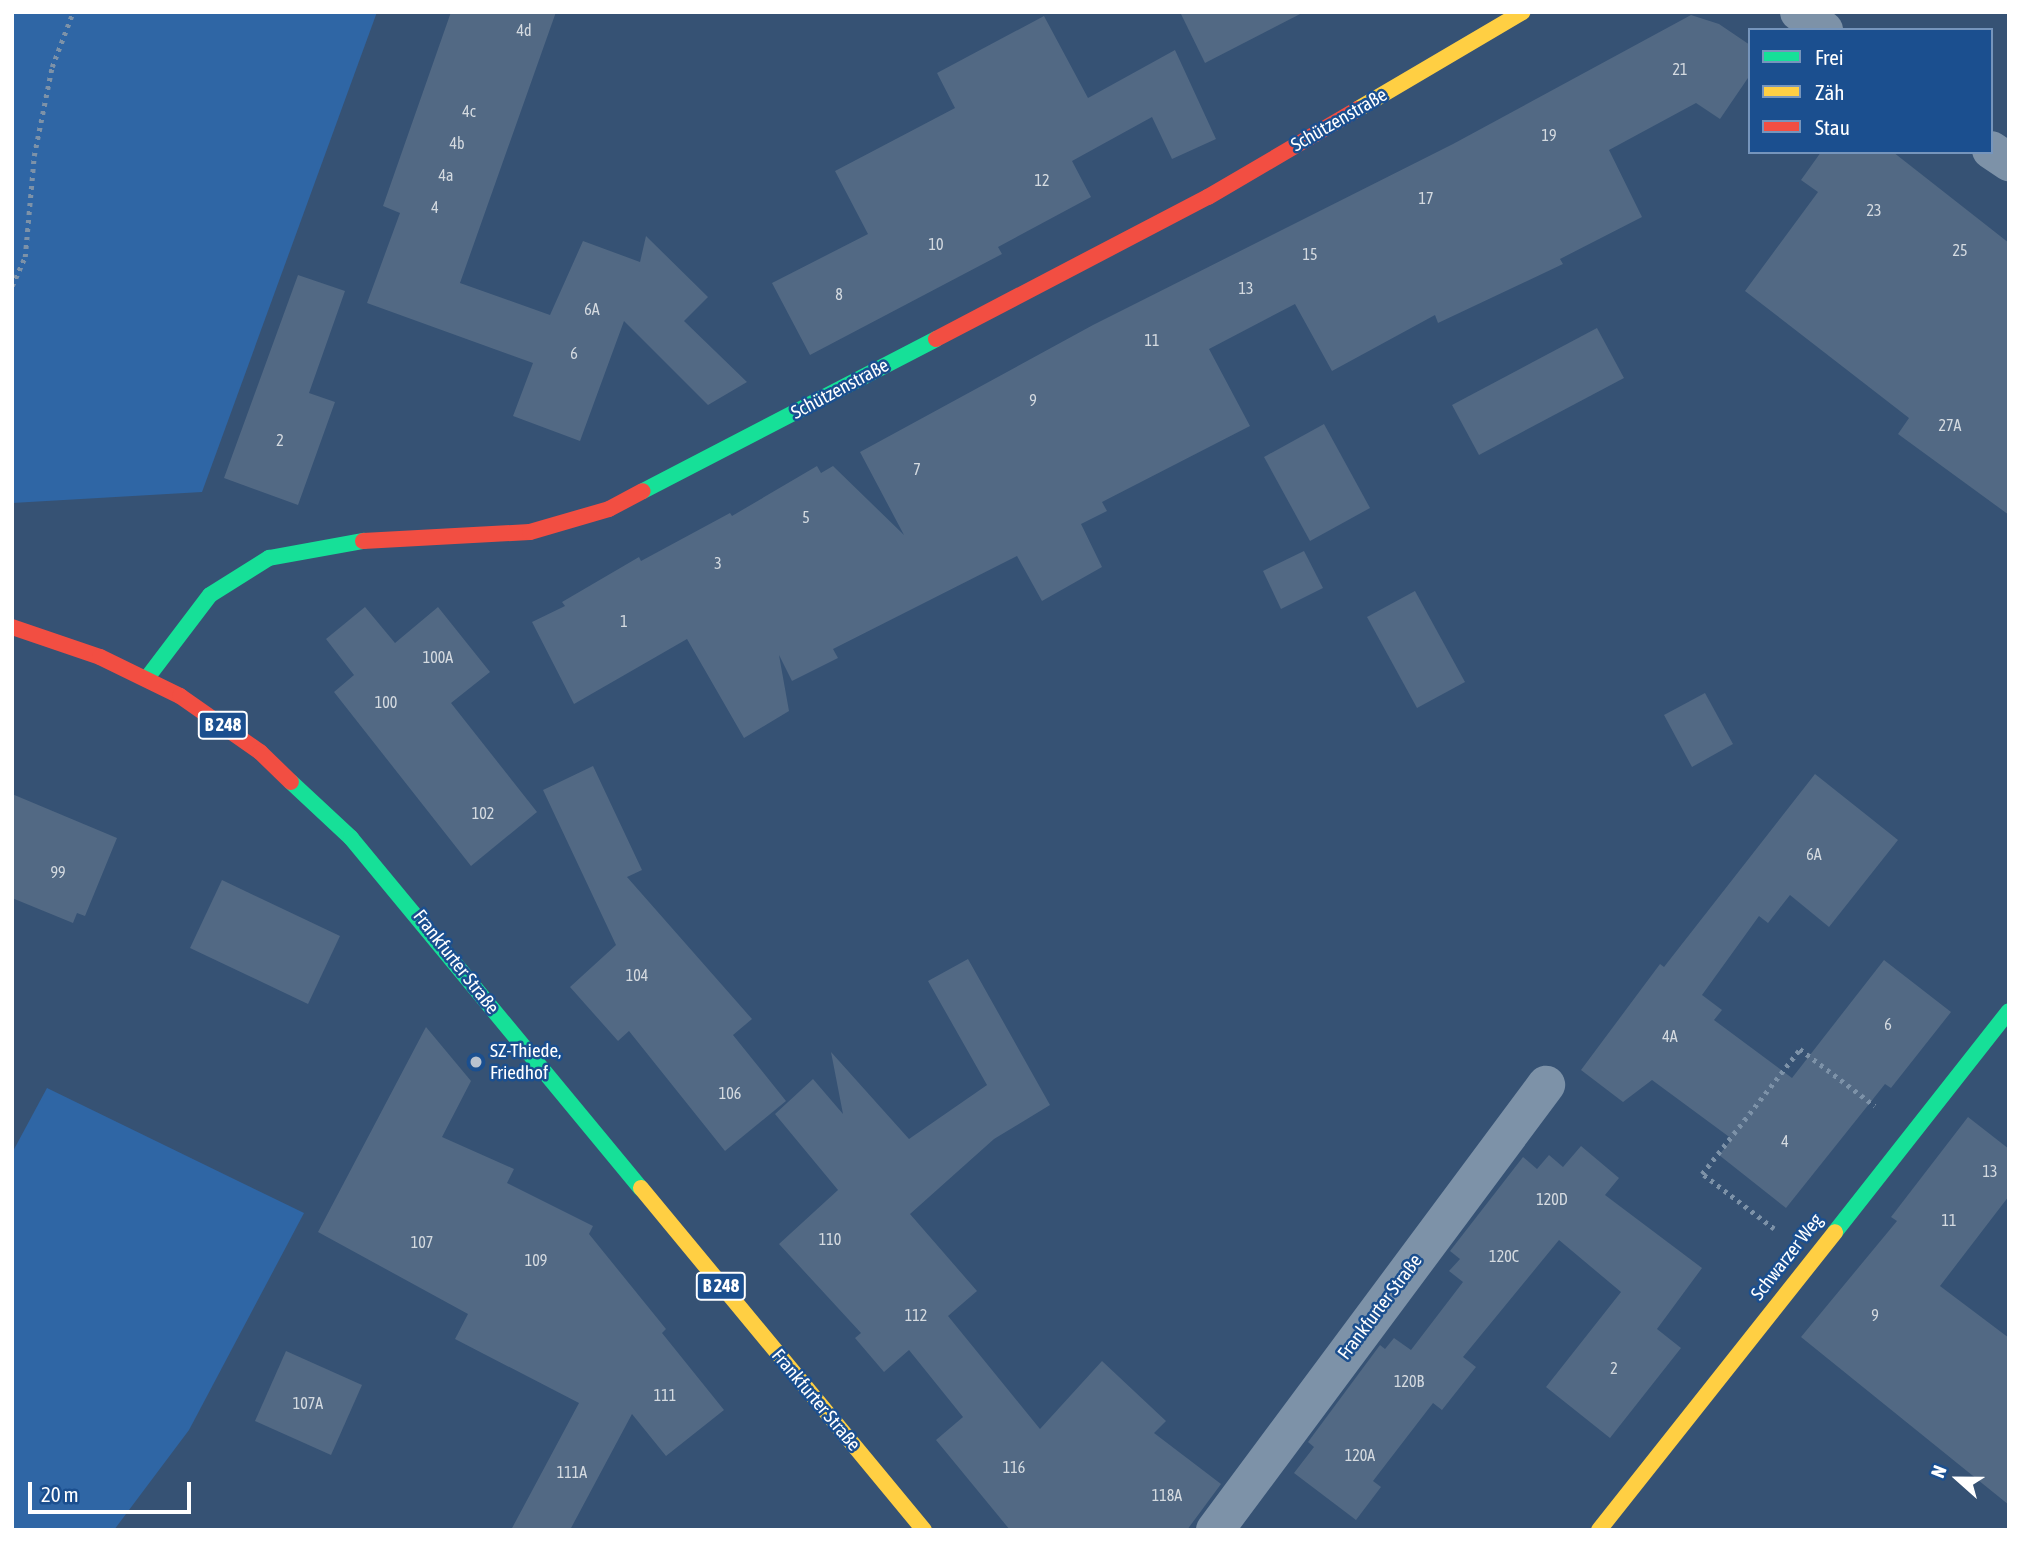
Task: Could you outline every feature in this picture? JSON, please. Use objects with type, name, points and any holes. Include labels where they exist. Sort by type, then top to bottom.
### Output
[{"type":"street","name":"Schützenstraße","points":[[148,678],[186,621],[210,595],[269,558],[363,541],[476,539],[530,532],[609,509],[1208,197],[1523,12]]},
{"type":"street","points":[[1800,12],[1821,28]]},
{"type":"street","points":[[1993,151],[2009,162]]},
{"type":"street","name":"Frankfurter Straße","points":[[12,627],[148,678],[260,752],[351,838],[924,1530]]},
{"type":"street","name":"Schwarzer Weg","points":[[1599,1530],[2009,1011]]},
{"type":"street","name":"Frankfurter Straße","points":[[1215,1530],[1546,1084]]},
{"type":"path","points":[[12,286],[25,257],[34,156],[52,67],[73,12]]},
{"type":"path","points":[[1779,1233],[1702,1174],[1800,1049],[1879,1109],[1870,1119]]},
{"type":"shaded area","points":[[12,12],[377,12],[202,492],[12,503]]},
{"type":"shaded area","points":[[47,1088],[304,1213],[189,1430],[114,1530],[12,1530],[12,1153]]},
{"type":"building","points":[[451,12],[556,12],[460,283],[550,315],[583,241],[640,262],[646,236],[708,297],[684,321],[747,382],[708,405],[624,321],[580,441],[513,416],[533,363],[367,303],[400,213],[383,206]]},
{"type":"building","points":[[1180,12],[1304,12],[1205,63]]},
{"type":"building","points":[[1691,15],[1719,24],[1748,44],[1748,78],[1720,119],[1696,103],[1609,150],[1642,217],[1560,259],[1563,264],[1438,323],[1435,315],[1332,371],[1295,304],[1209,349],[1250,426],[1102,502],[1107,511],[1081,524],[1102,567],[1042,601],[1017,556],[833,649],[838,658],[792,681],[779,655],[789,711],[744,738],[687,639],[574,704],[532,622],[565,606],[562,602],[639,557],[641,561],[730,513],[732,516],[817,466],[821,473],[833,466],[904,535],[860,452],[1093,325],[1453,144]]},
{"type":"building","points":[[1044,16],[1088,98],[1175,50],[1216,139],[1172,159],[1152,117],[1072,161],[1091,197],[998,247],[1002,254],[810,355],[772,283],[868,234],[835,171],[955,108],[937,73]]},
{"type":"building","points":[[1820,154],[1896,154],[2009,243],[2009,515],[1898,434],[1909,418],[1745,291],[1818,192],[1801,180]]},
{"type":"building","points":[[298,275],[345,291],[309,393],[335,402],[298,505],[224,478]]},
{"type":"building","points":[[1597,328],[1624,378],[1479,455],[1452,405]]},
{"type":"building","points":[[1324,424],[1370,508],[1310,541],[1264,457]]},
{"type":"building","points":[[1304,551],[1323,588],[1281,609],[1263,571]]},
{"type":"building","points":[[1415,591],[1465,682],[1417,708],[1367,617]]},
{"type":"building","points":[[365,607],[395,643],[438,607],[490,672],[451,703],[537,812],[471,866],[334,692],[354,675],[326,639]]},
{"type":"building","points":[[1705,693],[1733,744],[1692,767],[1664,715]]},
{"type":"building","points":[[593,766],[642,870],[627,877],[752,1019],[733,1035],[786,1101],[725,1151],[629,1031],[618,1041],[570,987],[616,945],[543,790]]},
{"type":"building","points":[[1815,774],[1898,840],[1829,927],[1790,895],[1768,923],[1759,916],[1702,995],[1722,1010],[1714,1020],[1792,1078],[1884,960],[1951,1012],[1891,1088],[1885,1084],[1786,1208],[1719,1155],[1732,1139],[1652,1080],[1623,1102],[1581,1070],[1660,964],[1664,967]]},
{"type":"building","points":[[12,794],[117,838],[85,916],[77,913],[73,923],[12,898]]},
{"type":"building","points":[[222,880],[340,936],[308,1004],[190,948]]},
{"type":"building","points":[[968,959],[1050,1105],[994,1139],[910,1214],[977,1291],[948,1316],[1040,1429],[1102,1361],[1166,1421],[1154,1433],[1221,1484],[1187,1530],[1010,1530],[936,1440],[963,1417],[909,1350],[884,1372],[855,1338],[861,1333],[779,1244],[838,1190],[775,1114],[813,1079],[843,1114],[831,1052],[909,1139],[987,1085],[928,981]]},
{"type":"building","points":[[426,1027],[471,1081],[442,1137],[514,1169],[507,1183],[593,1226],[589,1234],[666,1329],[662,1333],[724,1410],[666,1456],[632,1414],[570,1530],[511,1530],[579,1403],[455,1339],[468,1314],[318,1232]]},
{"type":"building","points":[[1968,1117],[2009,1149],[2009,1196],[1940,1286],[2009,1338],[2009,1505],[1801,1337],[1897,1221],[1891,1217]]},
{"type":"building","points":[[1581,1146],[1619,1178],[1605,1195],[1702,1268],[1657,1329],[1681,1348],[1610,1438],[1546,1387],[1621,1292],[1559,1240],[1463,1357],[1476,1367],[1442,1410],[1433,1403],[1373,1481],[1381,1487],[1356,1520],[1294,1473],[1314,1447],[1308,1442],[1380,1345],[1385,1349],[1394,1338],[1411,1350],[1463,1282],[1449,1271],[1460,1259],[1450,1251],[1523,1157],[1537,1169],[1549,1155],[1563,1167]]},
{"type":"building","points":[[286,1351],[362,1385],[331,1455],[255,1421]]},
{"type":"traffic: fast","points":[[643,491],[936,339]]},
{"type":"traffic: fast","points":[[147,678],[210,595],[269,558],[363,541]]},
{"type":"traffic: fast","points":[[291,782],[351,838],[641,1188]]},
{"type":"traffic: fast","points":[[1835,1232],[2009,1011]]},
{"type":"traffic: slow","points":[[1358,109],[1523,12]]},
{"type":"traffic: slow","points":[[641,1188],[924,1530]]},
{"type":"traffic: slow","points":[[1599,1530],[1835,1232]]},
{"type":"traffic: jam","points":[[936,339],[1208,197],[1358,109]]},
{"type":"traffic: jam","points":[[363,541],[530,532],[609,509],[643,491]]},
{"type":"traffic: jam","points":[[12,627],[100,657],[180,696],[260,752],[291,782]]},
{"type":"place","name":"SZ-Thiede, Friedhof","points":[[476,1062]]}]
